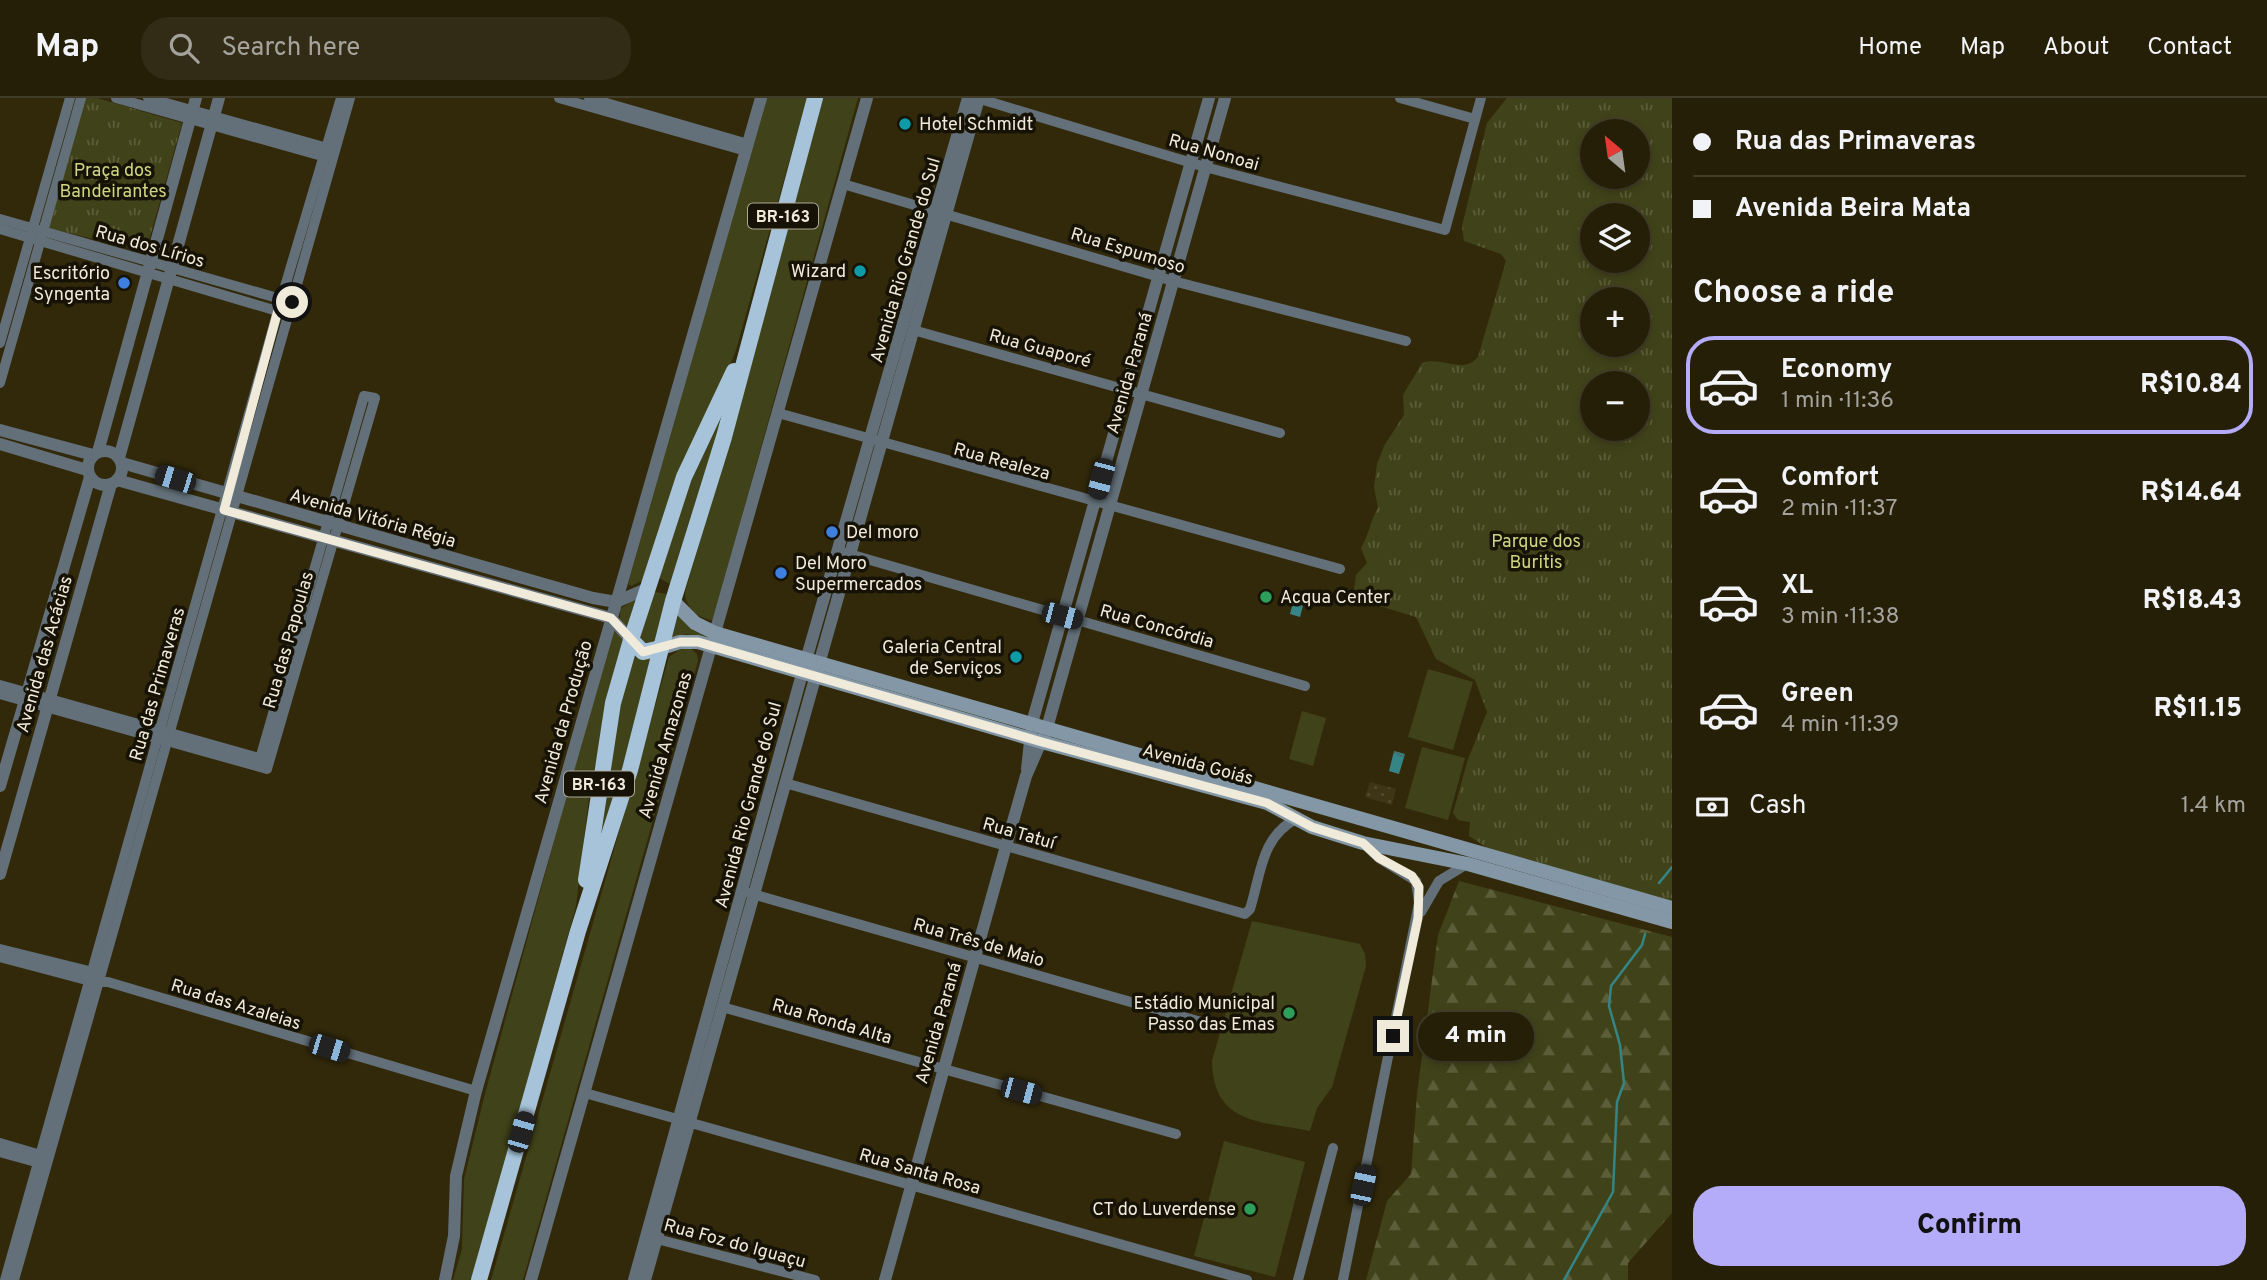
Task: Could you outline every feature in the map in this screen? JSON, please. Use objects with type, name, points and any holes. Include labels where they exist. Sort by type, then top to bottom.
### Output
[{"type":"highway","name":"BR-163","points":[[479,1280],[578,931],[630,771],[673,601],[724,437],[815,98]]},
{"type":"highway","name":"BR-163","points":[[578,931],[593,845],[604,751],[631,640],[684,477],[751,334]]},
{"type":"highway","points":[[646,589],[664,589],[673,601]]},
{"type":"highway","points":[[631,640],[643,652],[661,648]]},
{"type":"main road","points":[[673,601],[713,639]]},
{"type":"main road","points":[[661,648],[680,642],[713,639]]},
{"type":"main road","name":"Avenida Goiás","points":[[713,639],[1267,803],[1312,827],[1359,841],[1468,864],[1672,922]]},
{"type":"main road","name":"Avenida Goiás","points":[[811,669],[1032,723],[1039,736],[1308,801],[1365,821],[1672,908]]},
{"type":"main road","points":[[1296,819],[1298,811],[1308,801]]},
{"type":"main road","points":[[1359,841],[1365,821]]},
{"type":"street","points":[[0,383],[70,98]]},
{"type":"street","points":[[0,343],[81,98]]},
{"type":"street","points":[[116,98],[193,110]]},
{"type":"street","points":[[148,98],[193,110],[212,122],[330,154]]},
{"type":"street","points":[[0,444],[89,474],[98,484],[114,482],[219,98]]},
{"type":"street","name":"Rua das Primaveras","points":[[330,154],[341,98]]},
{"type":"street","name":"Rua das Primaveras","points":[[5,1280],[97,978],[286,301],[330,154],[350,98]]},
{"type":"street","points":[[559,98],[747,147]]},
{"type":"street","points":[[589,98],[747,147]]},
{"type":"street","name":"Avenida da Produção","points":[[445,1280],[454,1236],[456,1176],[476,1091],[761,98]]},
{"type":"street","name":"Avenida Amazonas","points":[[531,1280],[867,98]]},
{"type":"street","name":"Avenida Rio Grande do Sul","points":[[876,442],[913,330],[968,98]]},
{"type":"street","name":"Avenida Rio Grande do Sul","points":[[634,1280],[651,1237],[942,211],[978,98]]},
{"type":"street","name":"Rua Nonoai","points":[[978,98],[1205,167],[1445,230],[1475,119]]},
{"type":"street","name":"Avenida Paraná","points":[[1032,723],[1209,98]]},
{"type":"street","name":"Avenida Paraná","points":[[885,1280],[1026,776],[1077,620],[1225,98]]},
{"type":"street","points":[[1400,98],[1475,119],[1481,98]]},
{"type":"street","points":[[89,474],[193,110]]},
{"type":"street","name":"Rua Espumoso","points":[[843,184],[1173,281],[1406,341]]},
{"type":"street","name":"Rua dos Lírios","points":[[0,219],[36,234],[148,267],[286,301]]},
{"type":"street","name":"Rua dos Lírios","points":[[0,229],[36,234]]},
{"type":"street","name":"Rua dos Lírios","points":[[169,273],[283,313]]},
{"type":"street","name":"Rua Guaporé","points":[[913,330],[1280,433]]},
{"type":"street","name":"Rua das Papoulas","points":[[163,735],[264,764],[370,397]]},
{"type":"street","name":"Rua Realeza","points":[[778,414],[1340,569]]},
{"type":"street","points":[[0,430],[95,453],[107,450],[120,461]]},
{"type":"street","name":"Avenida Vitória Régia","points":[[120,461],[333,525],[593,598],[616,602]]},
{"type":"street","name":"Avenida das Acácias","points":[[0,786],[89,474]]},
{"type":"street","name":"Avenida Vitória Régia","points":[[114,482],[228,511],[611,618]]},
{"type":"street","name":"Avenida das Acácias","points":[[0,874],[114,482]]},
{"type":"street","name":"Rua Concórdia","points":[[844,553],[1305,686]]},
{"type":"street","points":[[616,602],[646,589]]},
{"type":"street","points":[[611,618],[631,640]]},
{"type":"street","name":"Avenida Rio Grande do Sul","points":[[684,1121],[722,1007],[748,892],[785,783],[811,669]]},
{"type":"street","points":[[0,685],[25,696],[163,735]]},
{"type":"street","points":[[0,694],[25,696]]},
{"type":"street","name":"Rua Tatuí","points":[[785,783],[1245,914],[1250,909],[1270,839],[1280,827],[1296,819]]},
{"type":"street","points":[[1359,841],[1379,858],[1416,881],[1418,918]]},
{"type":"street","points":[[1343,1280],[1418,918],[1431,890],[1439,881],[1468,864]]},
{"type":"street","name":"Rua Três de Maio","points":[[748,892],[1208,1024]]},
{"type":"street","name":"Rua das Azaleias","points":[[0,949],[476,1091]]},
{"type":"street","name":"Rua das Azaleias","points":[[0,957],[97,978]]},
{"type":"street","name":"Rua Ronda Alta","points":[[722,1007],[1176,1134]]},
{"type":"street","name":"Rua Santa Rosa","points":[[584,1093],[1247,1280]]},
{"type":"street","points":[[0,1143],[43,1160]]},
{"type":"street","points":[[1298,1280],[1333,1148]]},
{"type":"street","points":[[0,1152],[43,1160]]},
{"type":"street","name":"Rua das Primaveras","points":[[14,1280],[43,1160]]},
{"type":"street","name":"Avenida Rio Grande do Sul","points":[[645,1280],[651,1237]]},
{"type":"street","name":"Rua Foz do Iguaçu","points":[[651,1237],[815,1280]]},
{"type":"green space","name":"Praça dos Bandeirantes","points":[[84,98],[97,98],[182,123],[146,251],[46,228]]},
{"type":"green space","points":[[766,98],[807,98],[736,350],[644,580],[631,586],[628,584]]},
{"type":"green space","points":[[822,98],[858,98],[713,620],[707,619],[690,607],[685,592],[737,414]]},
{"type":"green space","name":"Parque dos Buritis","points":[[1507,98],[1672,98],[1672,901],[1489,849],[1469,836],[1470,822],[1458,820],[1453,813],[1468,759],[1487,712],[1475,680],[1436,659],[1416,617],[1363,601],[1354,591],[1356,575],[1367,563],[1361,548],[1378,508],[1374,487],[1377,464],[1384,446],[1404,415],[1403,395],[1422,363],[1430,361],[1466,365],[1478,357],[1506,261],[1501,254],[1464,241],[1462,226],[1487,123]]},
{"type":"green space","points":[[730,398],[672,585],[659,578],[693,466]]},
{"type":"green space","points":[[653,593],[666,594],[669,600],[659,645],[639,644]]},
{"type":"green space","points":[[640,596],[629,634],[620,622],[620,609]]},
{"type":"green space","points":[[678,615],[709,633],[708,639],[687,634],[672,638]]},
{"type":"green space","points":[[612,629],[626,642],[591,781],[576,906],[473,1280],[453,1280],[462,1249],[464,1179]]},
{"type":"green space","points":[[690,648],[697,654],[698,661],[523,1280],[491,1280],[669,657],[679,650]]},
{"type":"green space","points":[[632,649],[654,654],[597,866],[598,812]]},
{"type":"green space","points":[[1428,669],[1473,682],[1453,750],[1408,737]]},
{"type":"green space","points":[[1302,711],[1326,718],[1313,766],[1289,759]]},
{"type":"green space","points":[[1422,747],[1465,758],[1448,820],[1405,808]]},
{"type":"green space","points":[[1459,881],[1672,937],[1672,1213],[1628,1263],[1628,1280],[1366,1280],[1387,1201],[1411,1174],[1417,1094],[1438,935]]},
{"type":"green space","name":"Estádio Municipal Passo das Emas","points":[[1252,921],[1360,944],[1365,954],[1366,966],[1332,1087],[1317,1108],[1310,1131],[1243,1116],[1231,1109],[1221,1098],[1214,1082],[1212,1061]]},
{"type":"green space","name":"CT do Luverdense","points":[[1224,1141],[1305,1162],[1275,1277],[1194,1256]]},
{"type":"sand","points":[[1370,782],[1396,789],[1392,805],[1365,797]]},
{"type":"water","points":[[1296,591],[1306,594],[1300,617],[1290,614]]},
{"type":"water","points":[[1394,751],[1405,754],[1399,774],[1389,771]]},
{"type":"waterway","points":[[1659,883],[1672,867]]},
{"type":"waterway","points":[[1564,1280],[1613,1192],[1617,1102],[1624,1083],[1620,1045],[1609,1006],[1611,986],[1642,945],[1645,934]]},
{"type":"place","name":"Hotel Schmidt","points":[[905,124]]},
{"type":"place","name":"Wizard","points":[[860,271]]},
{"type":"place","name":"Escritório Syngenta","points":[[124,283]]},
{"type":"place","name":"Del moro","points":[[832,532]]},
{"type":"place","name":"Del Moro Supermercados","points":[[781,573]]},
{"type":"place","name":"Acqua Center","points":[[1266,597]]},
{"type":"place","name":"Galeria Central de Serviços","points":[[1016,657]]},
{"type":"place","name":"Estádio Municipal Passo das Emas","points":[[1289,1013]]},
{"type":"place","name":"CT do Luverdense","points":[[1250,1209]]},
{"type":"route","points":[[292,302],[281,299],[224,510],[611,618],[643,652],[680,642],[698,642],[1042,742],[1267,803],[1312,827],[1363,843],[1379,858],[1412,876],[1419,887],[1418,918],[1393,1036]]}]
